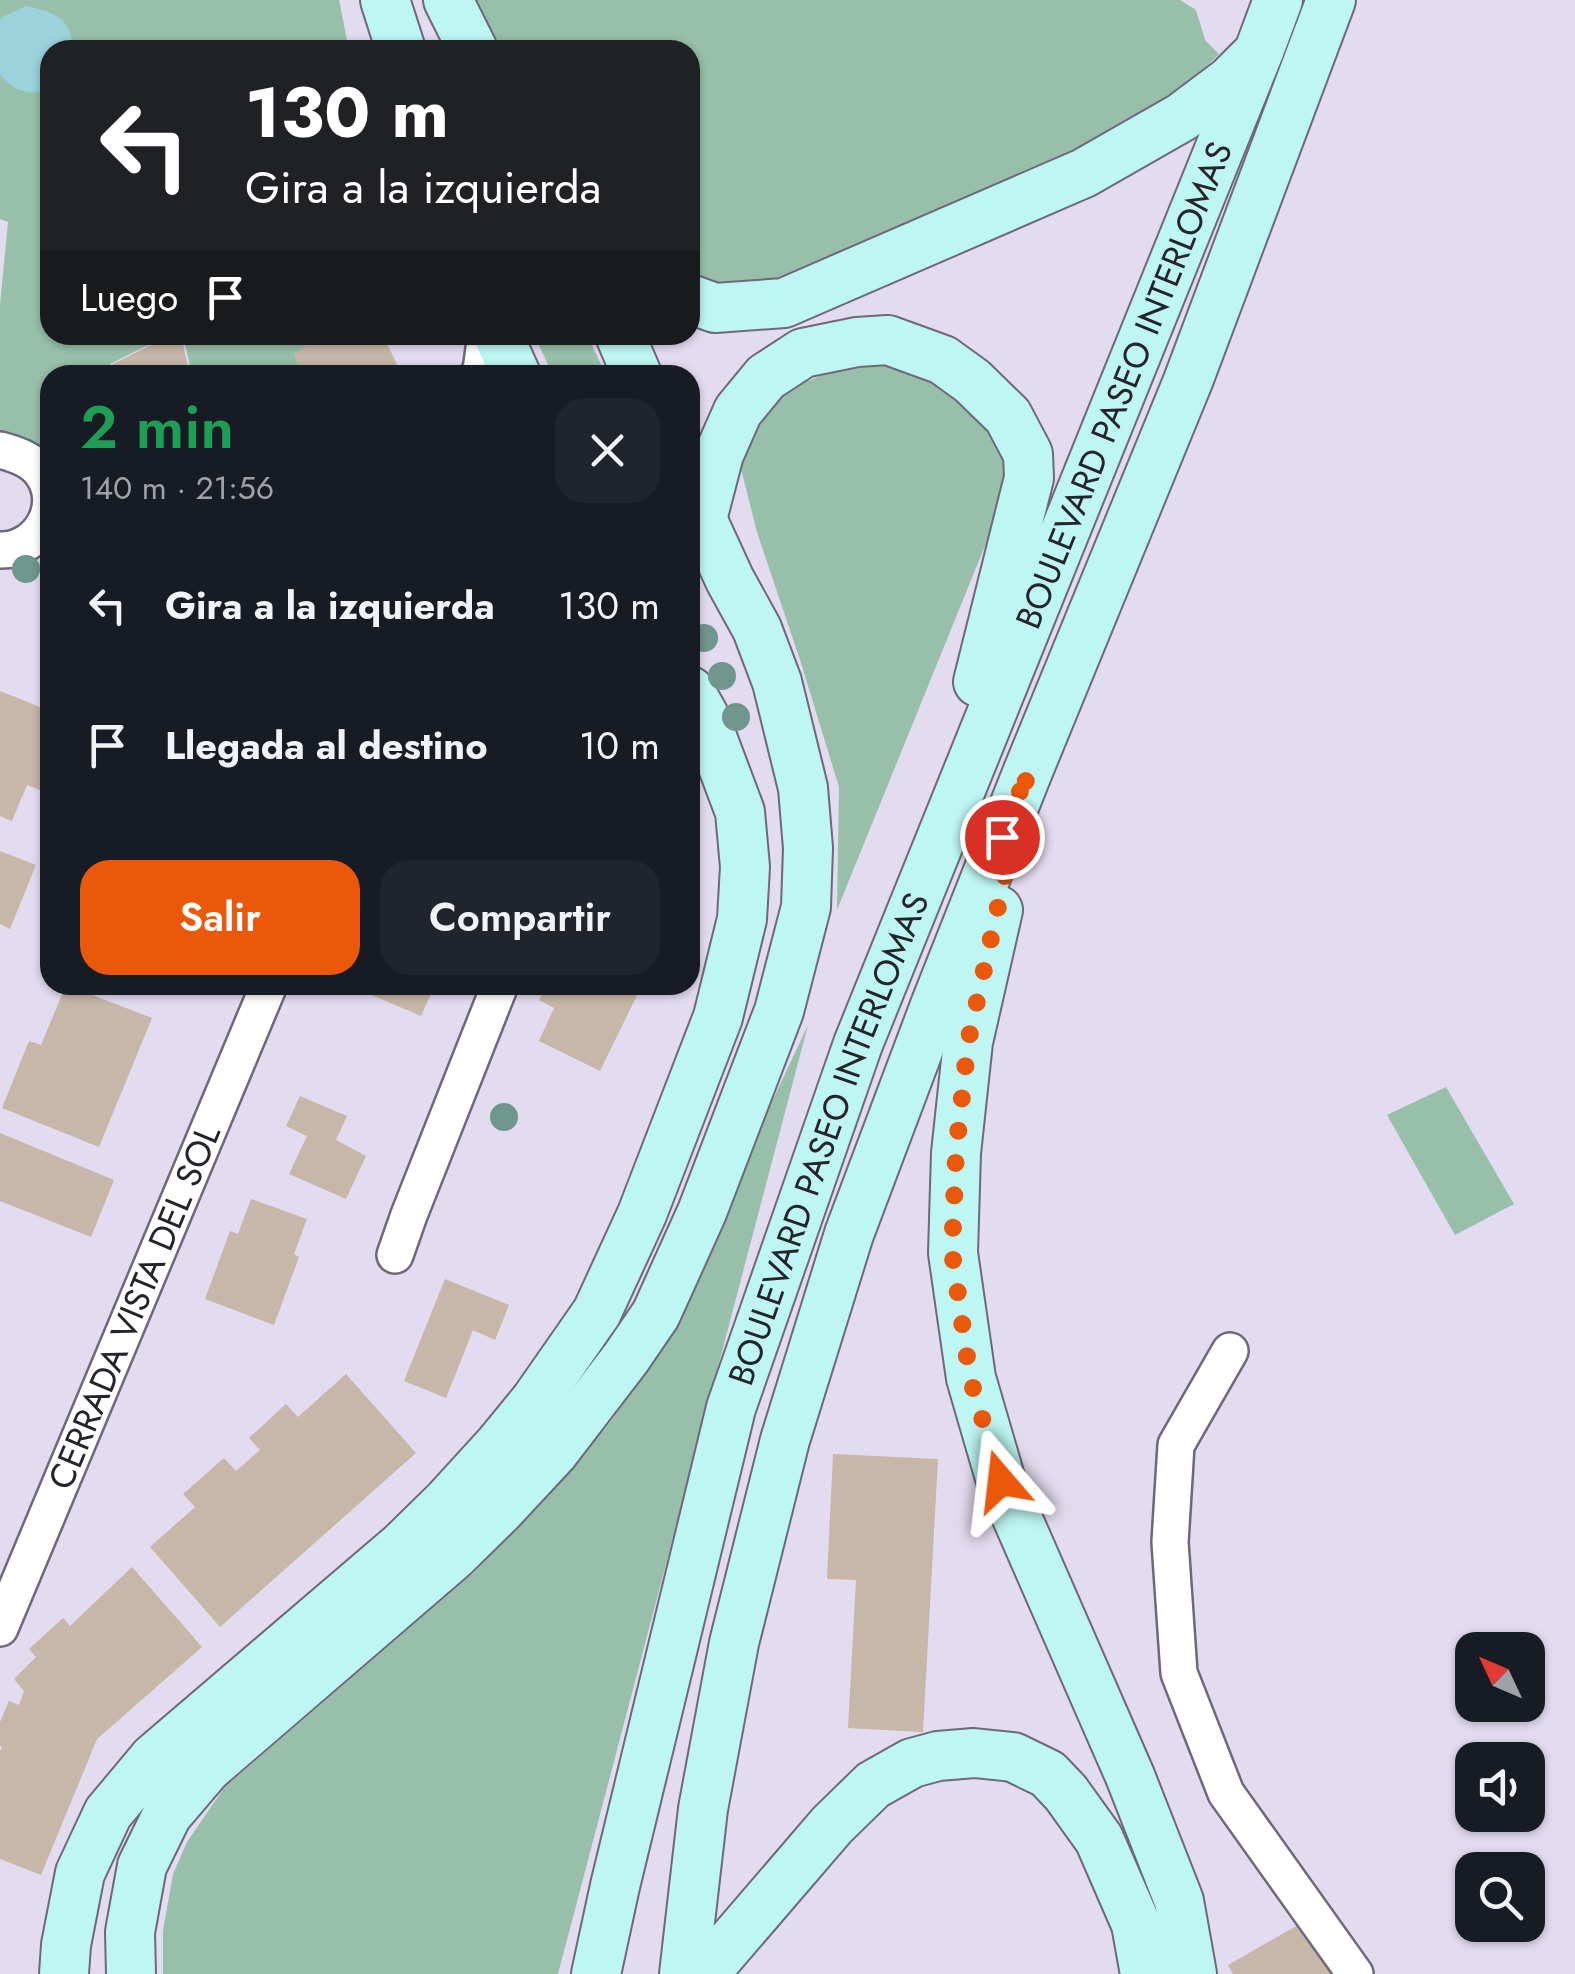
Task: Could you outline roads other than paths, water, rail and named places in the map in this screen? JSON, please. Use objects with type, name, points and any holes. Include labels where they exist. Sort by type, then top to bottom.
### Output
[{"type":"main road","points":[[385,0],[398,40]]},
{"type":"main road","points":[[448,0],[469,40]]},
{"type":"main road","name":"BOULEVARD PASEO INTERLOMAS","points":[[596,1974],[730,1408],[858,1044],[1278,0]]},
{"type":"main road","name":"BOULEVARD PASEO INTERLOMAS","points":[[684,1974],[702,1809],[730,1661],[785,1440],[849,1234],[1028,771],[1188,382],[1332,0]]},
{"type":"main road","points":[[700,303],[714,308],[784,303],[1067,180],[1182,117],[1230,81],[1260,50]]},
{"type":"main road","points":[[700,497],[738,411],[766,377],[803,353],[888,340],[943,360],[972,381],[1008,416],[1028,454],[1029,478],[925,880]]},
{"type":"main road","points":[[131,1974],[130,1932],[142,1866],[167,1816],[207,1768],[453,1556],[554,1452],[656,1314],[702,1212],[780,1011],[806,907],[808,848],[803,788],[777,682],[757,629],[710,588],[700,529]]},
{"type":"main road","points":[[64,1974],[80,1872],[108,1813],[154,1758],[402,1546],[447,1502],[535,1401],[597,1312],[642,1214],[718,1017],[742,919],[745,867],[740,812],[700,709]]},
{"type":"main road","points":[[1028,771],[968,1042],[956,1152],[952,1252],[970,1378],[1001,1481],[1130,1776],[1180,1901],[1192,1974]]},
{"type":"main road","points":[[704,1974],[832,1825],[873,1784],[912,1763],[974,1752],[1013,1757],[1048,1774],[1066,1793],[1099,1840],[1136,1924],[1145,1974]]},
{"type":"street","points":[[0,450],[20,454],[40,468]]},
{"type":"street","points":[[2,553],[40,539]]},
{"type":"street","name":"CERRADA VISTA DEL SOL","points":[[0,1628],[265,995]]},
{"type":"street","points":[[395,1255],[496,995]]},
{"type":"street","points":[[1230,1351],[1176,1445],[1170,1542],[1180,1673],[1226,1793],[1356,1974]]}]
